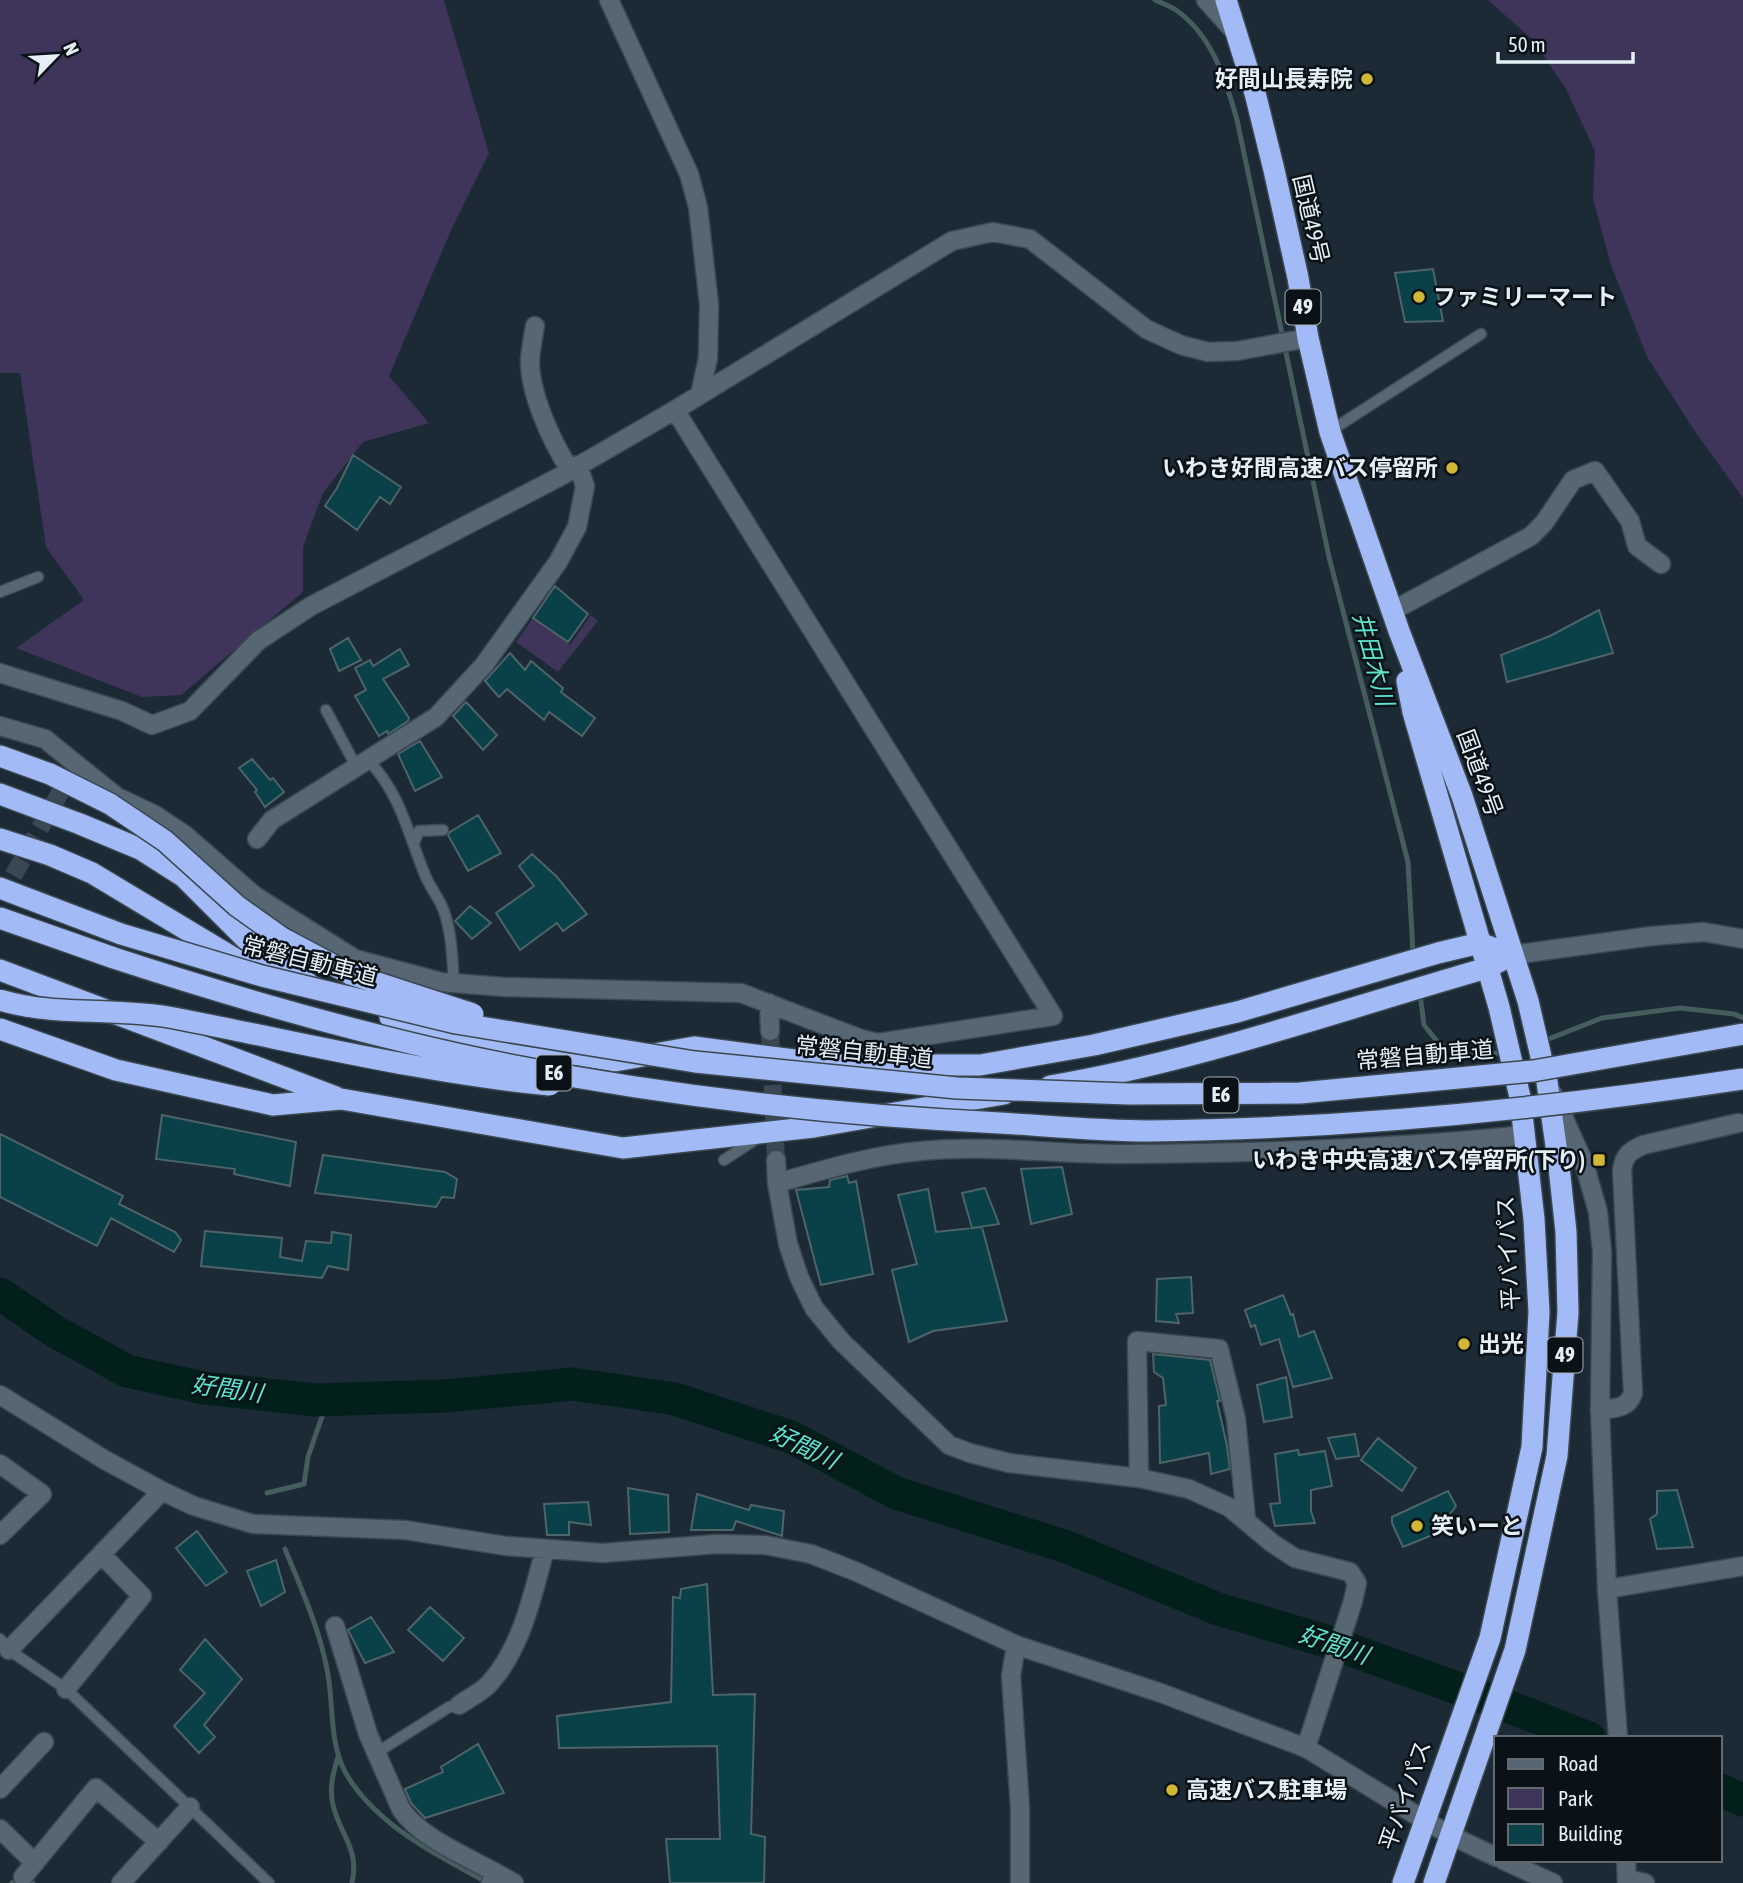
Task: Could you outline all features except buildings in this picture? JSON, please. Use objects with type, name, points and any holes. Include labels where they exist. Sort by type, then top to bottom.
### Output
[{"type":"highway","name":"国道49号","points":[[1226,0],[1255,93],[1298,278],[1301,339],[1392,611],[1462,796],[1512,955]]},
{"type":"highway","name":"国道49号","points":[[1392,611],[1413,712],[1480,943]]},
{"type":"highway","points":[[0,756],[66,771],[165,841],[237,906],[282,938],[349,974],[454,1009],[598,1046]]},
{"type":"highway","points":[[0,793],[140,849],[184,877],[246,939],[335,1003]]},
{"type":"highway","points":[[0,839],[50,855],[92,873],[294,994],[474,1038],[615,1061],[694,1046],[834,1065],[980,1066],[1094,1045],[1237,1012],[1480,943],[1512,955]]},
{"type":"highway","name":"常磐自動車道","points":[[0,888],[121,934],[198,958],[344,998],[456,1023],[695,1062],[957,1088],[1129,1094],[1300,1093],[1533,1071],[1743,1034]]},
{"type":"highway","name":"E6","points":[[0,918],[114,958],[283,1011],[457,1054],[556,1074],[810,1111],[922,1120],[1145,1131],[1306,1126],[1460,1115],[1743,1079]]},
{"type":"highway","name":"平バイパス","points":[[1403,1883],[1490,1638],[1532,1447],[1539,1312],[1534,1219],[1520,1097],[1499,1007],[1480,943]]},
{"type":"highway","points":[[0,970],[341,1099],[622,1148],[814,1127],[1104,1077],[1487,968],[1512,955]]},
{"type":"highway","name":"49","points":[[1434,1883],[1515,1650],[1557,1456],[1568,1312],[1566,1232],[1547,1082],[1528,1000],[1512,955]]},
{"type":"highway","points":[[0,1000],[27,1008],[170,1017],[288,1042],[493,1079],[716,1099]]},
{"type":"highway","points":[[0,1029],[116,1070],[273,1105],[341,1099]]},
{"type":"street","points":[[609,0],[689,174],[698,207],[709,304],[708,358],[700,394]]},
{"type":"street","points":[[1206,0],[1236,33]]},
{"type":"street","points":[[0,673],[122,711],[152,725],[190,711],[258,641],[311,606],[574,468],[675,410],[952,241],[993,232],[1030,239],[1146,329],[1181,345],[1208,352],[1237,351],[1301,339]]},
{"type":"street","points":[[257,839],[272,821],[436,717],[484,665],[516,622],[558,562],[577,527],[585,486],[574,468],[556,449],[533,386],[530,360],[535,326]]},
{"type":"street","points":[[0,726],[45,739],[66,771],[155,816],[185,835],[255,896],[355,959],[442,982],[504,987],[741,993],[878,1043],[1053,1016],[675,410]]},
{"type":"street","points":[[1392,611],[1531,536],[1544,523],[1573,480],[1595,471],[1630,521],[1637,547],[1661,564]]},
{"type":"street","points":[[1512,955],[1652,936],[1704,932],[1743,939]]},
{"type":"street","points":[[769,1003],[770,1031]]},
{"type":"street","points":[[1547,1082],[1571,1131],[1598,1212],[1602,1252],[1600,1410],[1607,1589],[1618,1736]]},
{"type":"street","points":[[1600,1410],[1623,1406],[1630,1402],[1633,1393],[1623,1158],[1631,1150],[1643,1145],[1738,1123]]},
{"type":"street","points":[[777,1183],[872,1158],[923,1151],[1005,1150],[1112,1155],[1280,1152],[1453,1143],[1525,1135]]},
{"type":"street","points":[[776,1160],[777,1183],[788,1244],[814,1308],[841,1341],[949,1446],[1009,1463],[1139,1478],[1189,1489],[1228,1507],[1272,1544],[1295,1558],[1350,1572],[1357,1583],[1353,1601],[1306,1748]]},
{"type":"street","points":[[1139,1478],[1138,1341],[1219,1349],[1236,1419],[1245,1519]]},
{"type":"street","points":[[0,1395],[105,1460],[162,1491],[194,1506],[253,1524],[405,1530],[506,1546],[603,1553],[741,1544],[765,1545],[811,1554],[857,1572],[1016,1645],[1161,1693],[1306,1748],[1450,1835],[1494,1856]]},
{"type":"street","points":[[0,1464],[42,1494],[0,1535]]},
{"type":"street","points":[[5,1644],[101,1554],[162,1491]]},
{"type":"street","points":[[459,1705],[489,1685],[508,1657],[533,1595],[545,1549]]},
{"type":"street","points":[[66,1689],[142,1596],[101,1554]]},
{"type":"street","points":[[1607,1589],[1743,1566]]},
{"type":"street","points":[[335,1626],[376,1753],[408,1821],[494,1878],[514,1883]]},
{"type":"street","points":[[1016,1645],[1011,1676],[1020,1808],[1020,1883]]},
{"type":"street","points":[[0,1789],[44,1742]]},
{"type":"street","points":[[0,1829],[29,1870],[96,1788],[159,1842]]},
{"type":"street","points":[[121,1883],[190,1807]]},
{"type":"street","points":[[1507,1862],[1553,1883]]},
{"type":"street","points":[[1626,1862],[1627,1881],[1645,1883]]},
{"type":"lane","points":[[1330,432],[1481,334]]},
{"type":"lane","points":[[0,592],[38,577]]},
{"type":"lane","points":[[326,710],[363,764],[383,776],[400,806],[425,876],[442,906],[452,944],[454,983]]},
{"type":"lane","points":[[414,843],[419,831],[443,830]]},
{"type":"lane","points":[[724,1160],[765,1133]]},
{"type":"lane","points":[[5,1644],[66,1689],[269,1883]]},
{"type":"lane","points":[[376,1753],[449,1707],[459,1705]]},
{"type":"green space","points":[[0,0],[444,0],[489,153],[452,228],[389,376],[429,423],[363,442],[323,493],[303,547],[303,592],[181,695],[142,697],[16,648],[84,600],[46,547],[20,373],[0,373]]},
{"type":"green space","points":[[1488,0],[1743,0],[1743,498],[1696,433],[1647,357],[1611,265],[1593,199],[1595,151],[1566,89],[1533,40]]},
{"type":"green space","points":[[591,615],[598,621],[558,672],[516,642],[533,618],[570,645]]},
{"type":"waterway","name":"井田木川","points":[[1155,0],[1189,20],[1208,45],[1228,89],[1237,120],[1329,557],[1408,862],[1413,953]]},
{"type":"waterway","name":"井田木川","points":[[1420,994],[1424,1025],[1440,1045],[1482,1057],[1504,1051]]},
{"type":"waterway","name":"井田木川","points":[[1541,1042],[1602,1018],[1680,1008],[1734,1014],[1743,1018]]},
{"type":"waterway","name":"好間川","points":[[0,1294],[56,1332],[127,1371],[204,1388],[315,1400],[445,1396],[573,1384],[675,1399],[791,1437],[896,1493],[1067,1547],[1218,1609],[1326,1641],[1584,1736]]},
{"type":"waterway","points":[[267,1493],[304,1484],[308,1457],[328,1399]]},
{"type":"waterway","points":[[285,1549],[319,1638],[327,1669],[335,1742],[344,1770],[365,1800],[380,1815],[432,1852],[488,1883]]},
{"type":"waterway","points":[[338,1757],[331,1793],[336,1816],[351,1851],[354,1871],[352,1883]]},
{"type":"waterway","name":"好間川","points":[[1722,1791],[1743,1800]]},
{"type":"waterway","points":[[12,1883],[23,1877],[33,1883]]},
{"type":"tunnel","points":[[0,899],[70,775]]},
{"type":"tunnel","points":[[770,1031],[776,1160]]},
{"type":"place","name":"好間山長寿院","points":[[1367,79]]},
{"type":"place","name":"ファミリーマート","points":[[1419,297]]},
{"type":"place","name":"いわき好間高速バス停留所","points":[[1452,468]]},
{"type":"place","name":"いわき中央高速バス停留所(下り)","points":[[1599,1160]]},
{"type":"place","name":"出光","points":[[1464,1344]]},
{"type":"place","name":"笑いーと","points":[[1417,1526]]},
{"type":"place","name":"高速バス駐車場","points":[[1172,1790]]}]
